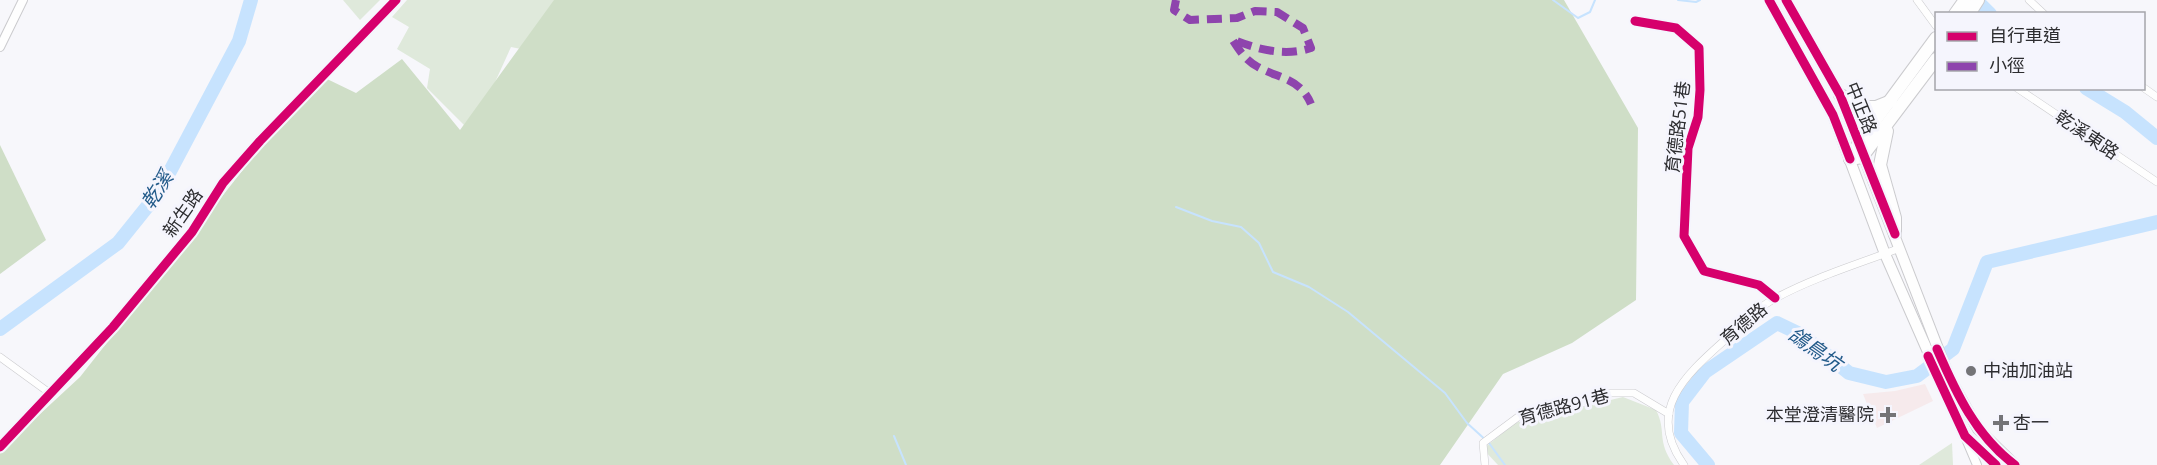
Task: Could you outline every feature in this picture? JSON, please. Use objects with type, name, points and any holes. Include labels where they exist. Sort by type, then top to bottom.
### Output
[{"type":"highway","points":[[1956,12],[1965,0]]},
{"type":"highway","points":[[1856,158],[1858,144],[1892,101],[1934,40]]},
{"type":"highway","points":[[1856,158],[1888,125],[1935,60]]},
{"type":"highway","points":[[1840,95],[1864,107],[1876,107],[1892,101]]},
{"type":"highway","points":[[1888,125],[1880,165],[1895,218],[1894,234]]},
{"type":"main road","name":"中正路","points":[[1769,0],[1856,158],[1894,234],[1933,353]]},
{"type":"main road","name":"中正路","points":[[1786,0],[1840,95],[1858,144]]},
{"type":"main road","name":"中正路","points":[[1856,158],[1885,254],[1933,353]]},
{"type":"main road","points":[[1933,353],[1965,436],[1996,465]]},
{"type":"main road","points":[[1942,374],[1978,429],[2015,465]]},
{"type":"street","points":[[0,47],[23,0]]},
{"type":"street","name":"新生路","points":[[0,447],[113,327],[192,232],[231,174],[313,84],[396,0]]},
{"type":"street","points":[[1917,0],[1935,25]]},
{"type":"street","points":[[2029,0],[2042,12]]},
{"type":"street","name":"育德路51巷","points":[[1635,21],[1676,28],[1699,48],[1698,117],[1688,148],[1684,236],[1704,271],[1759,285],[1775,298]]},
{"type":"street","points":[[2145,89],[2157,98]]},
{"type":"street","name":"乾溪東路","points":[[2020,90],[2157,182]]},
{"type":"street","name":"育德路","points":[[1684,465],[1670,440],[1669,414],[1676,390],[1686,375],[1775,298],[1900,248]]},
{"type":"street","points":[[0,357],[51,394]]},
{"type":"street","name":"育德路91巷","points":[[1485,465],[1483,443],[1518,417],[1574,406],[1610,393],[1634,393],[1669,414]]},
{"type":"street","points":[[1976,464],[1965,436],[1978,429]]},
{"type":"shaded area","name":"本堂澄清醫院","points":[[1925,384],[1933,401],[1877,428],[1863,394],[1895,391]]},
{"type":"green space","points":[[343,0],[380,0],[360,20]]},
{"type":"green space","points":[[407,0],[686,0],[556,56],[511,47],[491,91],[464,125],[427,88],[430,69],[397,49],[409,27],[392,17]]},
{"type":"green space","points":[[554,0],[1564,0],[1638,128],[1636,300],[1572,343],[1503,374],[1440,465],[0,465],[0,451],[80,377],[264,143],[325,78],[356,93],[402,59],[460,130]]},
{"type":"green space","points":[[1854,108],[1875,113],[1862,131]]},
{"type":"green space","points":[[0,145],[46,240],[0,274]]},
{"type":"green space","points":[[1623,397],[1656,410],[1661,424],[1663,443],[1674,465],[1498,465],[1483,449],[1515,423]]},
{"type":"green space","points":[[1952,443],[1953,465],[1919,465]]},
{"type":"waterway","name":"乾溪","points":[[0,329],[118,243],[159,192],[239,41],[251,0]]},
{"type":"waterway","points":[[1553,0],[1578,18],[1590,12],[1595,0]]},
{"type":"waterway","points":[[1678,0],[1696,2],[1700,0]]},
{"type":"waterway","name":"乾溪","points":[[1976,0],[1988,12]]},
{"type":"waterway","name":"乾溪","points":[[2089,90],[2125,112],[2157,138]]},
{"type":"waterway","points":[[1176,207],[1212,221],[1241,227],[1259,243],[1273,272],[1309,287],[1348,312],[1445,393],[1467,423],[1489,443],[1505,465]]},
{"type":"waterway","name":"鴿鳥坑","points":[[1708,465],[1681,433],[1682,402],[1705,372],[1777,323],[1802,335],[1849,373],[1886,382],[1917,376],[1953,349],[1987,262],[2157,222]]},
{"type":"waterway","points":[[894,436],[906,465]]},
{"type":"marked path","points":[[1176,0],[1174,10],[1190,20],[1237,18],[1255,11],[1277,12],[1303,28],[1311,48],[1301,51],[1270,51],[1232,39],[1250,62],[1295,84],[1311,104]]},
{"type":"cycle path","points":[[0,447],[113,327],[192,232],[223,183],[260,141],[396,0]]},
{"type":"cycle path","points":[[1769,0],[1833,115],[1850,159]]},
{"type":"cycle path","points":[[1786,0],[1840,95],[1895,234]]},
{"type":"cycle path","points":[[1635,21],[1676,28],[1699,48],[1698,117],[1688,148],[1684,236],[1704,271],[1759,285],[1775,298]]},
{"type":"cycle path","points":[[1937,349],[1968,413],[1989,441],[2015,465]]},
{"type":"cycle path","points":[[1928,356],[1965,436],[1996,465]]},
{"type":"place","name":"中油加油站","points":[[1971,371]]},
{"type":"place","name":"本堂澄清醫院","points":[[1888,415]]},
{"type":"place","name":"杏一","points":[[2001,423]]}]
